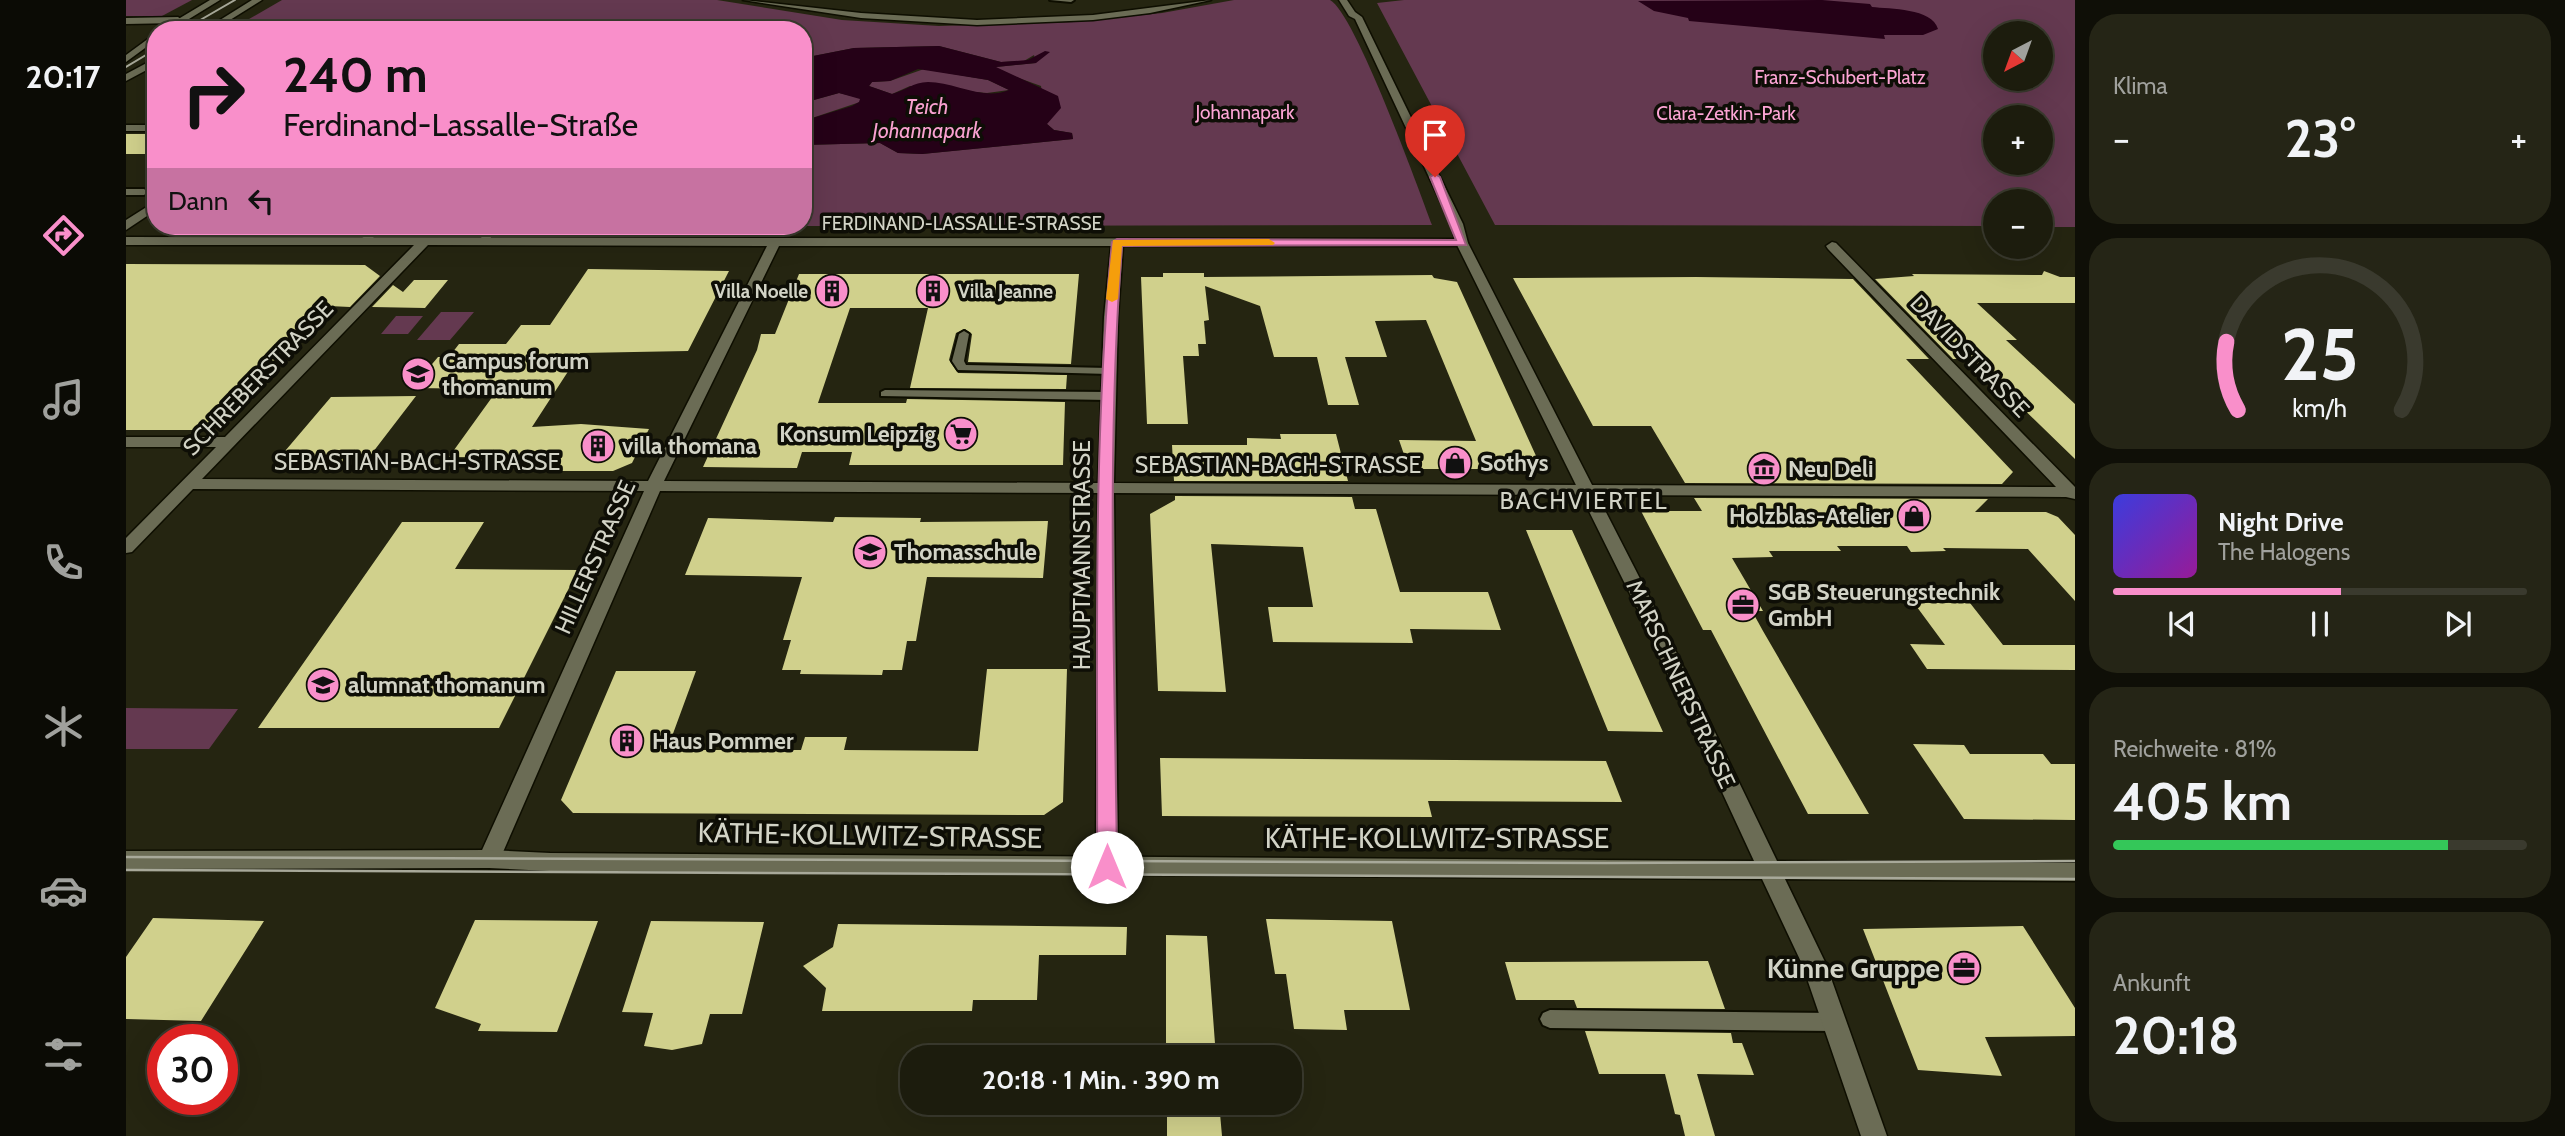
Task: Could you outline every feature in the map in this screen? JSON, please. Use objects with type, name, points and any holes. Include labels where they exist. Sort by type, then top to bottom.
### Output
[{"type":"street","points":[[126,21],[178,20],[216,0]]},
{"type":"street","points":[[223,21],[258,0]]},
{"type":"street","points":[[747,0],[849,16],[952,22],[1081,17],[1208,0]]},
{"type":"street","name":"MARSCHNERSTRASSE","points":[[1343,0],[1357,17],[1457,225],[1462,243],[1644,604],[1814,964],[1874,1136]]},
{"type":"street","points":[[1357,17],[1363,14],[1360,5]]},
{"type":"street","points":[[126,59],[147,43]]},
{"type":"street","points":[[126,78],[147,66]]},
{"type":"street","points":[[126,128],[147,128]]},
{"type":"street","points":[[126,226],[147,211]]},
{"type":"street","name":"FERDINAND-LASSALLE-STRASSE","points":[[126,241],[1462,243]]},
{"type":"street","name":"SCHREBERSTRASSE","points":[[126,548],[226,442],[424,242]]},
{"type":"street","name":"HAUPTMANNSTRASSE","points":[[1107,867],[1106,487],[1109,371],[1117,242]]},
{"type":"street","name":"HILLERSTRASSE","points":[[489,859],[654,486],[774,243]]},
{"type":"street","name":"DAVIDSTRASSE","points":[[1832,246],[2073,494]]},
{"type":"street","points":[[126,442],[226,442]]},
{"type":"street","name":"SEBASTIAN-BACH-STRASSE","points":[[186,484],[1585,488],[2073,494]]},
{"type":"street","name":"KÄTHE-KOLLWITZ-STRASSE","points":[[126,860],[489,859],[550,862],[1107,867],[1769,868],[2075,872]]},
{"type":"lane","points":[[1053,0],[1071,0]]},
{"type":"lane","points":[[126,192],[144,192]]},
{"type":"lane","points":[[365,241],[372,235]]},
{"type":"lane","points":[[484,241],[488,235]]},
{"type":"lane","points":[[964,334],[958,361],[962,368],[1109,371]]},
{"type":"lane","points":[[885,394],[1108,396]]},
{"type":"lane","points":[[1550,1019],[1835,1022]]},
{"type":"green space","points":[[126,0],[192,0],[162,16],[126,16]]},
{"type":"green space","name":"Johannapark","points":[[282,0],[717,0],[842,20],[939,26],[1074,22],[1162,13],[1234,0],[1330,0],[1341,12],[1370,68],[1432,225],[812,226],[812,145],[880,143],[898,153],[922,154],[1073,139],[1072,133],[1054,130],[1047,124],[1041,86],[997,70],[996,67],[1036,63],[1034,55],[1024,61],[1001,62],[939,46],[854,48],[812,56],[812,21],[246,21]]},
{"type":"green space","name":"Clara-Zetkin-Park","points":[[1404,0],[2075,0],[2075,227],[2053,227],[2053,189],[1983,189],[1983,226],[1495,225],[1377,3]]},
{"type":"green space","points":[[924,69],[988,80],[1009,90],[987,93],[910,86],[892,94],[869,86],[872,82],[890,81]]},
{"type":"green space","points":[[839,93],[860,98],[860,102],[812,118],[812,100]]},
{"type":"green space","points":[[441,312],[474,312],[450,340],[417,340]]},
{"type":"green space","points":[[396,316],[423,316],[408,334],[381,334]]},
{"type":"green space","points":[[126,708],[238,709],[209,749],[126,749]]},
{"type":"water","points":[[1822,0],[1870,4],[1872,7],[1919,13],[1934,22],[1938,29],[1923,35],[1884,35],[1885,39],[1689,21],[1688,18],[1654,11],[1638,1]]},
{"type":"water","name":"Teich Johannapark","points":[[939,46],[1001,62],[1028,60],[1045,51],[1050,52],[1036,63],[996,67],[1058,96],[1061,108],[1047,124],[1054,130],[1072,133],[1073,139],[922,154],[898,153],[880,143],[812,145],[812,118],[852,106],[860,99],[839,93],[812,100],[812,56],[854,48]],"holes":[[[918,69],[988,80],[1009,90],[989,93],[928,82],[918,83],[892,94],[869,86],[872,82],[890,81]]]},
{"type":"building","points":[[126,134],[147,134],[147,154],[126,154]]},
{"type":"building","points":[[126,264],[365,265],[380,276],[350,307],[329,306],[205,430],[126,430]]},
{"type":"building","points":[[588,269],[729,271],[688,351],[580,353],[532,427],[581,424],[649,429],[632,463],[613,471],[543,471],[550,458],[449,457],[498,389],[412,388],[438,357],[449,357],[459,344],[506,344],[521,325],[550,325]]},
{"type":"building","points":[[2044,271],[2060,277],[2075,277],[2075,303],[1977,303],[2017,340],[2006,340],[2075,404],[2075,459],[1972,359],[1953,359],[1875,279],[1914,276],[1912,274],[2042,275]]},
{"type":"building","points":[[1163,273],[1204,273],[1204,277],[1432,275],[1434,278],[1457,282],[1542,469],[1409,469],[1399,440],[1476,441],[1426,320],[1375,321],[1387,357],[1345,357],[1359,405],[1328,405],[1317,357],[1274,357],[1260,306],[1205,286],[1209,320],[1204,321],[1206,344],[1198,344],[1199,356],[1183,356],[1188,424],[1147,424],[1141,277],[1163,277]]},
{"type":"building","points":[[799,274],[1079,274],[1071,364],[968,362],[972,334],[965,329],[956,333],[949,360],[958,373],[1067,375],[1066,389],[910,388],[928,308],[850,308],[818,403],[906,403],[907,399],[1065,402],[1063,465],[849,465],[852,452],[802,452],[797,468],[703,467],[757,350],[761,334],[775,334]]},
{"type":"building","points":[[1513,278],[1853,279],[1929,359],[1906,359],[2013,472],[2002,484],[1685,483],[1651,426],[1593,426]]},
{"type":"building","points":[[414,280],[448,280],[425,308],[372,307],[393,285],[403,292]]},
{"type":"building","points":[[416,396],[363,465],[274,464],[331,397]]},
{"type":"building","points":[[1280,434],[1336,434],[1348,481],[1174,481],[1172,445],[1247,445],[1247,438],[1281,439]]},
{"type":"building","points":[[1175,496],[1352,497],[1355,509],[1376,509],[1400,592],[1488,592],[1501,630],[1410,629],[1413,643],[1273,642],[1268,607],[1313,607],[1303,547],[1211,544],[1226,692],[1158,691],[1150,514],[1175,500]]},
{"type":"building","points":[[1694,498],[1988,499],[1975,512],[2046,512],[2058,517],[2075,535],[2075,601],[2028,549],[1943,548],[1946,551],[1911,552],[1907,546],[1837,546],[1841,551],[1769,551],[1773,557],[1732,558],[1763,611],[1752,611],[1869,814],[1808,814],[1711,630],[1703,630],[1641,511],[1702,511]]},
{"type":"building","points":[[835,517],[921,518],[920,522],[1048,521],[1043,578],[927,577],[916,641],[907,641],[902,670],[883,670],[882,675],[800,674],[801,670],[782,670],[791,640],[783,640],[802,577],[685,575],[708,518],[833,522]]},
{"type":"building","points":[[402,522],[484,522],[455,569],[578,570],[499,728],[258,728]]},
{"type":"building","points":[[1526,530],[1572,530],[1663,732],[1608,731]]},
{"type":"building","points":[[1914,603],[1970,603],[2003,645],[2075,645],[2075,670],[1927,669],[1910,644],[1945,645]]},
{"type":"building","points":[[987,669],[1067,669],[1063,802],[1044,815],[573,813],[561,800],[616,671],[696,671],[667,750],[801,750],[805,737],[847,737],[844,750],[978,751]]},
{"type":"building","points":[[1913,744],[1964,745],[1970,754],[2043,754],[2051,764],[2075,764],[2075,820],[1964,819]]},
{"type":"building","points":[[1160,758],[1606,761],[1622,802],[1428,801],[1432,817],[1162,816]]},
{"type":"building","points":[[153,918],[264,921],[201,1021],[126,1019],[126,957]]},
{"type":"building","points":[[1266,919],[1392,921],[1410,1010],[1344,1010],[1347,1030],[1294,1029],[1286,974],[1275,974]]},
{"type":"building","points":[[475,920],[598,921],[557,1032],[478,1031],[481,1024],[435,1008]]},
{"type":"building","points":[[651,921],[764,922],[742,1014],[710,1014],[702,1044],[672,1050],[644,1046],[653,1013],[622,1012]]},
{"type":"building","points":[[838,924],[1127,927],[1126,955],[1039,955],[1037,1000],[973,1000],[972,1011],[822,1011],[826,988],[803,966],[833,947]]},
{"type":"building","name":"Künne Gruppe","points":[[2023,926],[2075,1008],[2075,1036],[1985,1037],[2002,1076],[1918,1070],[1863,929]]},
{"type":"building","points":[[1166,935],[1207,936],[1215,1045],[1166,1045]]},
{"type":"building","points":[[1708,961],[1725,1009],[1577,1008],[1574,1000],[1516,1000],[1505,962]]},
{"type":"building","points":[[1585,1031],[1731,1033],[1733,1043],[1742,1043],[1754,1075],[1697,1074],[1715,1136],[1685,1136],[1680,1115],[1675,1114],[1665,1074],[1599,1074]]},
{"type":"building","points":[[1167,1115],[1220,1115],[1222,1136],[1167,1136]]},
{"type":"tram line","points":[[199,21],[235,0]]},
{"type":"tram line","points":[[126,67],[147,54]]},
{"type":"tram line","points":[[126,857],[1605,863],[2075,861]]},
{"type":"tram line","points":[[126,870],[2075,879]]},
{"type":"slow traffic","points":[[1112,299],[1117,242],[1269,243]]},
{"type":"place","name":"Villa Noelle","points":[[832,291]]},
{"type":"place","name":"Villa Jeanne","points":[[933,291]]},
{"type":"place","name":"Campus forum thomanum","points":[[418,374]]},
{"type":"place","name":"Konsum Leipzig","points":[[961,434]]},
{"type":"place","name":"villa thomana","points":[[598,446]]},
{"type":"place","name":"Sothys","points":[[1455,463]]},
{"type":"place","name":"Neu Deli","points":[[1764,469]]},
{"type":"place","name":"Holzblas-Atelier","points":[[1914,516]]},
{"type":"place","name":"Thomasschule","points":[[870,552]]},
{"type":"place","name":"SGB Steuerungstechnik GmbH","points":[[1743,605]]},
{"type":"place","name":"alumnat thomanum","points":[[323,685]]},
{"type":"place","name":"Haus Pommer","points":[[627,741]]},
{"type":"place","name":"Künne Gruppe","points":[[1964,968]]},
{"type":"district","name":"BACHVIERTEL","points":[[1584,500]]},
{"type":"route","points":[[1107,867],[1106,487],[1111,317],[1117,242],[1462,243],[1457,225],[1435,177]]},
{"type":"park label","name":"Franz-Schubert-Platz","points":[[1840,77]]}]
